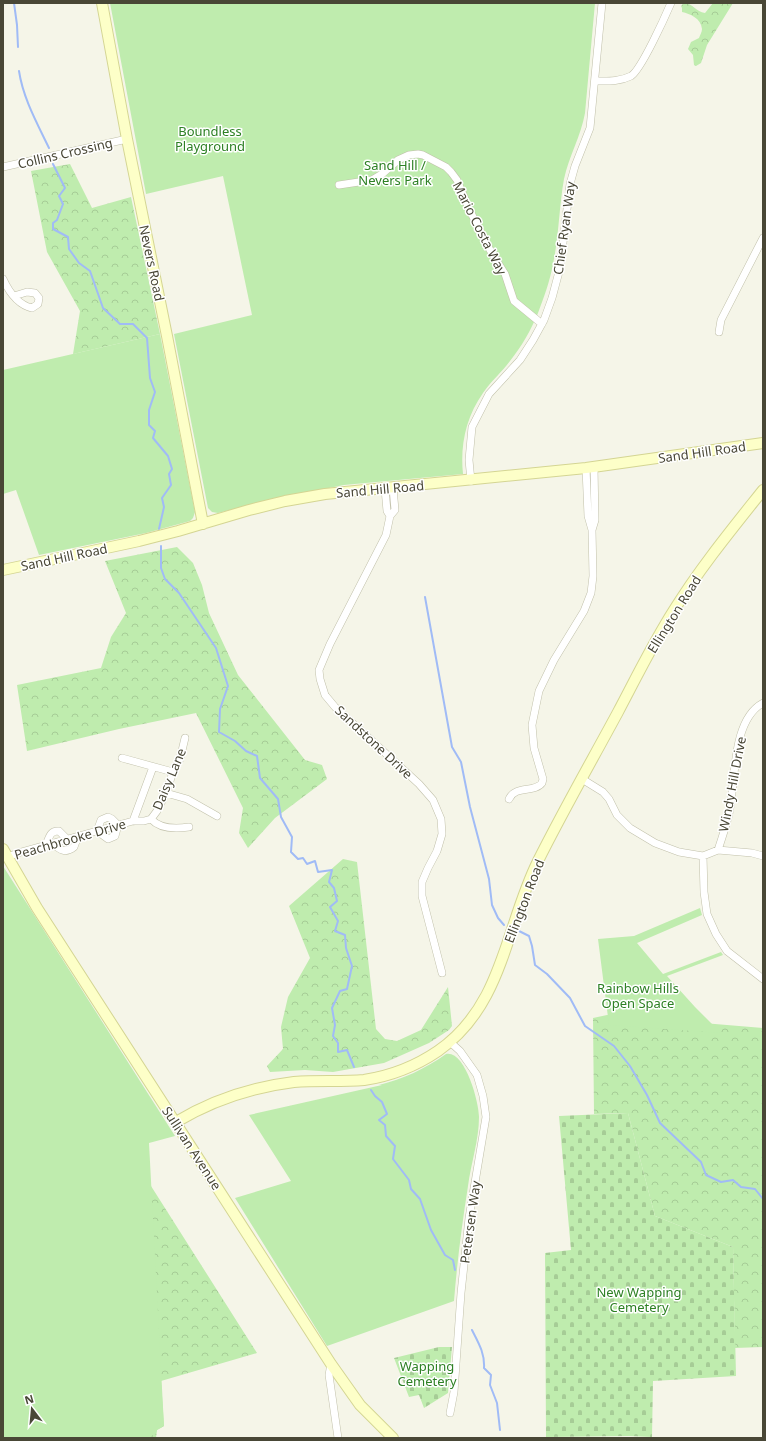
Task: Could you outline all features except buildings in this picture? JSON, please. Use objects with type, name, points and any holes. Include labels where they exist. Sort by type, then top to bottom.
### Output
[{"type":"main road","name":"Nevers Road","points":[[102,3],[127,139],[203,524]]},
{"type":"main road","name":"Sand Hill Road","points":[[3,570],[139,541],[285,501],[325,494],[471,481],[590,468],[763,443]]},
{"type":"main road","name":"Ellington Road","points":[[176,1122],[211,1104],[254,1089],[296,1082],[363,1080],[398,1072],[428,1058],[450,1042],[475,1016],[500,968],[512,926],[529,881],[657,638],[672,612],[712,556],[763,490]]},
{"type":"main road","name":"Sullivan Avenue","points":[[5,853],[37,908],[331,1364],[360,1405],[392,1438]]},
{"type":"street","name":"Chief Ryan Way","points":[[471,481],[469,460],[472,427],[489,394],[520,360],[533,340],[542,324],[552,298],[560,268],[570,184],[575,166],[590,128],[602,3]]},
{"type":"street","points":[[595,81],[617,81],[632,75],[641,64],[671,3]]},
{"type":"street","name":"Collins Crossing","points":[[3,167],[127,139]]},
{"type":"street","name":"Mario Costa Way","points":[[339,185],[372,180],[382,174],[398,160],[409,155],[424,155],[446,167],[457,180],[469,209],[490,250],[505,274],[514,301],[542,324]]},
{"type":"street","points":[[719,332],[721,320],[763,238]]},
{"type":"street","points":[[3,279],[8,289],[14,296]]},
{"type":"street","points":[[509,799],[512,794],[516,792],[538,787],[542,783],[543,779],[533,738],[532,725],[539,691],[554,660],[584,611],[591,593],[593,576],[592,530],[588,516],[590,468]]},
{"type":"street","name":"Sandstone Drive","points":[[389,488],[387,511],[390,516],[386,535],[330,644],[320,670],[320,680],[325,695],[336,707],[419,784],[433,800],[441,819],[442,834],[437,851],[422,882],[422,896],[442,972]]},
{"type":"street","name":"Windy Hill Drive","points":[[718,850],[729,814],[739,738],[746,718],[758,705],[763,702]]},
{"type":"street","name":"Daisy Lane","points":[[151,820],[166,793],[173,772],[180,759],[185,738]]},
{"type":"street","points":[[122,758],[173,772]]},
{"type":"street","name":"Peachbrooke Drive","points":[[133,822],[153,767]]},
{"type":"street","points":[[582,779],[603,792],[609,799],[617,815],[630,828],[661,845],[679,852],[703,856],[718,850],[752,853],[763,856]]},
{"type":"street","points":[[166,793],[187,799],[217,816]]},
{"type":"street","points":[[106,818],[110,818],[118,825],[116,834],[110,839],[106,838],[97,831],[101,820],[106,818]]},
{"type":"street","points":[[151,820],[155,824],[166,827],[188,827]]},
{"type":"street","name":"Peachbrooke Drive","points":[[5,853],[17,853],[118,825],[151,820]]},
{"type":"street","points":[[67,839],[59,831],[54,831],[50,834],[49,844],[61,850],[68,851],[74,847],[78,836]]},
{"type":"street","points":[[703,856],[704,892],[707,914],[716,934],[728,951],[763,979]]},
{"type":"street","name":"Petersen Way","points":[[450,1042],[460,1051],[477,1075],[484,1096],[486,1117],[469,1218],[461,1293],[454,1392],[450,1413]]},
{"type":"street","points":[[331,1364],[329,1375],[338,1438]]},
{"type":"green space","name":"Sand Hill / Nevers Park","points":[[110,3],[595,3],[585,113],[581,130],[564,179],[555,253],[549,283],[538,313],[526,338],[507,365],[486,389],[472,412],[468,422],[462,452],[463,474],[344,485],[278,498],[218,513],[212,512],[208,508],[174,334],[252,315],[223,176],[146,194]]},
{"type":"green space","points":[[684,3],[690,4],[699,11],[705,13],[713,3],[733,3],[707,45],[701,63],[696,66],[694,65],[693,55],[688,49],[691,42],[699,38],[702,29],[700,22],[697,19],[692,15],[682,12],[681,6]]},
{"type":"green space","points":[[70,164],[92,208],[131,197],[160,334],[73,354],[80,311],[47,252],[31,171]]},
{"type":"green space","points":[[160,334],[195,512],[193,518],[190,521],[146,533],[39,555],[16,490],[3,494],[3,370]]},
{"type":"green space","points":[[177,547],[193,563],[202,585],[209,613],[238,675],[305,760],[322,765],[327,779],[275,818],[248,848],[239,833],[243,808],[196,713],[119,729],[27,751],[17,685],[101,668],[111,637],[126,613],[105,561]]},
{"type":"green space","points":[[343,859],[357,862],[376,1029],[385,1039],[397,1041],[421,1030],[448,987],[452,1026],[449,1030],[429,1043],[384,1063],[333,1072],[305,1070],[270,1072],[267,1066],[283,1049],[281,1027],[288,997],[310,958],[289,906]]},
{"type":"green space","points":[[3,866],[175,1136],[149,1143],[164,1426],[157,1430],[155,1435],[135,1438],[3,1438]]},
{"type":"green space","name":"Rainbow Hills Open Space","points":[[700,908],[702,915],[637,943],[663,974],[721,952],[723,955],[667,976],[721,1033],[609,1025],[598,939],[634,936]]},
{"type":"green space","points":[[607,1015],[763,1028],[763,1347],[735,1348],[733,1247],[655,1216],[628,1113],[594,1114],[593,1018]]},
{"type":"green space","points":[[446,1054],[453,1055],[465,1068],[474,1089],[479,1117],[478,1134],[469,1177],[454,1301],[327,1346],[235,1198],[291,1181],[249,1115],[382,1085],[379,1085],[414,1073]]},
{"type":"green space","name":"New Wapping Cemetery","points":[[628,1113],[655,1216],[733,1247],[736,1376],[653,1381],[652,1437],[546,1437],[545,1253],[571,1250],[559,1116]]},
{"type":"green space","points":[[151,1186],[257,1353],[161,1381],[164,1426],[157,1430],[156,1438],[3,1438],[3,1288]]},
{"type":"green space","name":"Wapping Cemetery","points":[[439,1347],[452,1347],[448,1393],[424,1408],[419,1395],[409,1397],[394,1358]]},
{"type":"waterway","points":[[14,3],[18,47]]},
{"type":"waterway","points":[[19,71],[27,101],[49,148]]},
{"type":"waterway","points":[[53,164],[65,188],[59,196],[63,204],[57,220],[53,223],[53,229],[68,237],[69,249],[79,263],[90,271],[103,308],[120,324],[133,324],[147,338],[150,378],[155,392],[149,410],[149,425],[155,431],[153,438],[168,456],[172,469],[169,474],[171,485],[162,498],[164,507],[159,529]]},
{"type":"waterway","points":[[161,546],[161,568],[165,579],[179,593],[216,648],[228,686],[220,709],[219,732],[235,741],[246,751],[257,756],[260,778],[278,799],[281,817],[292,837],[291,852],[298,859],[303,858],[307,864],[315,861],[318,872],[332,870],[329,882],[334,888],[337,901],[330,907],[338,921],[335,931],[345,935],[346,948],[352,966],[347,989],[340,991],[332,1008],[335,1025],[333,1036],[338,1043],[338,1052],[347,1050],[354,1067]]},
{"type":"waterway","points":[[425,597],[452,747],[461,762],[470,807],[489,879],[492,905],[498,918],[504,925]]},
{"type":"waterway","points":[[519,931],[529,936],[535,965],[547,974],[570,998],[585,1026],[614,1046],[630,1066],[647,1095],[660,1123],[701,1162],[706,1175],[721,1182],[733,1180],[741,1187],[755,1189],[763,1199]]},
{"type":"waterway","points":[[371,1090],[382,1102],[387,1114],[379,1120],[385,1125],[386,1136],[395,1146],[393,1159],[409,1180],[411,1189],[420,1199],[431,1230],[445,1255],[453,1260],[455,1270]]},
{"type":"waterway","points":[[472,1330],[479,1343],[484,1368],[491,1375],[490,1385],[497,1403],[500,1430]]},
{"type":"park label","name":"Boundless Playground","points":[[210,138]]}]
